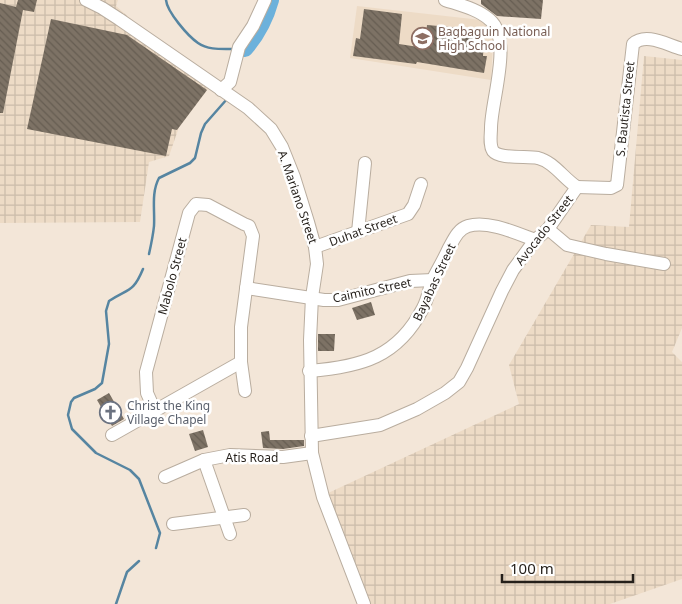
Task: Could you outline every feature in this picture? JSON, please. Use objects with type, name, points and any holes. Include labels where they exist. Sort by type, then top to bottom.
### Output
[{"type":"street","name":"A. Mariano Street","points":[[86,0],[119,19],[226,93],[262,120],[271,129],[282,147],[294,177],[315,247],[317,264],[312,298],[309,371],[312,453],[323,497],[364,604]]},
{"type":"street","name":"Avocado Street","points":[[311,436],[380,425],[417,409],[459,382],[513,270],[535,240],[548,229],[577,188],[547,162],[538,158],[499,155],[494,152],[491,146],[491,124],[500,51],[498,34],[495,26],[489,19],[473,10],[445,0]]},
{"type":"street","points":[[226,93],[239,47],[266,8]]},
{"type":"street","name":"S. Bautista Street","points":[[577,188],[611,188],[618,185],[632,44],[646,38],[682,49]]},
{"type":"street","points":[[358,232],[365,163]]},
{"type":"street","name":"Duhat Street","points":[[315,247],[408,214],[414,205],[421,184]]},
{"type":"street","name":"Mabolo Street","points":[[155,411],[147,393],[146,372],[189,213],[196,204],[208,205],[244,224],[251,231],[252,241],[246,288]]},
{"type":"street","name":"Bayabas Street","points":[[309,371],[352,366],[372,359],[397,344],[413,325],[424,307],[433,280],[457,233],[467,226],[480,224],[507,229],[535,240]]},
{"type":"street","points":[[548,229],[567,245],[664,264]]},
{"type":"street","name":"Caimito Street","points":[[246,288],[338,300],[410,281],[433,280]]},
{"type":"street","points":[[245,391],[241,362],[241,327],[246,288]]},
{"type":"street","points":[[112,435],[241,362]]},
{"type":"street","name":"Atis Road","points":[[165,478],[204,460],[230,455],[283,457],[312,453]]},
{"type":"street","points":[[204,460],[230,534]]},
{"type":"street","points":[[173,524],[244,515]]},
{"type":"shaded area","points":[[0,0],[118,0],[116,6],[169,53],[211,85],[179,127],[169,156],[149,162],[140,222],[0,223]]},
{"type":"shaded area","name":"Bagbaguin National High School","points":[[357,6],[481,20],[491,32],[493,43],[491,80],[350,58]]},
{"type":"shaded area","points":[[644,56],[682,60],[682,328],[672,352],[682,362],[682,579],[610,604],[370,604],[326,494],[519,404],[509,365],[591,225],[629,227]]},
{"type":"building","points":[[18,0],[37,0],[34,12],[23,10],[3,113],[0,113],[0,3],[16,7]]},
{"type":"building","points":[[481,0],[543,0],[541,19],[497,16],[481,4]]},
{"type":"building","name":"Bagbaguin National High School","points":[[364,9],[402,14],[399,44],[425,48],[427,25],[485,30],[483,56],[487,56],[484,73],[417,62],[416,64],[353,56],[356,38],[360,39]]},
{"type":"building","points":[[51,19],[127,35],[207,90],[177,130],[172,129],[166,156],[27,129]]},
{"type":"building","points":[[371,302],[375,315],[357,320],[352,308]]},
{"type":"building","points":[[318,334],[335,334],[334,351],[318,351]]},
{"type":"building","name":"Christ the King Village Chapel","points":[[109,393],[124,419],[112,426],[97,400]]},
{"type":"building","points":[[203,430],[208,447],[195,451],[189,434]]},
{"type":"building","points":[[269,431],[270,440],[304,440],[304,446],[283,449],[263,448],[261,432]]},
{"type":"waterway","points":[[166,0],[170,11],[189,35],[198,43],[210,48],[232,49]]},
{"type":"waterway","points":[[240,49],[245,49],[258,32],[271,0]]},
{"type":"waterway","points":[[149,254],[154,226],[154,196],[159,178],[190,163],[195,158],[205,124],[227,99]]},
{"type":"waterway","points":[[143,269],[133,286],[109,301],[106,311],[109,344],[102,383],[95,389],[74,398],[68,415],[72,429],[96,453],[130,470],[139,479],[160,533],[156,548]]},
{"type":"waterway","points":[[116,604],[127,572],[139,561]]},
{"type":"place","name":"Bagbaguin National High School","points":[[422,38]]},
{"type":"place","name":"Christ the King Village Chapel","points":[[111,412]]}]
